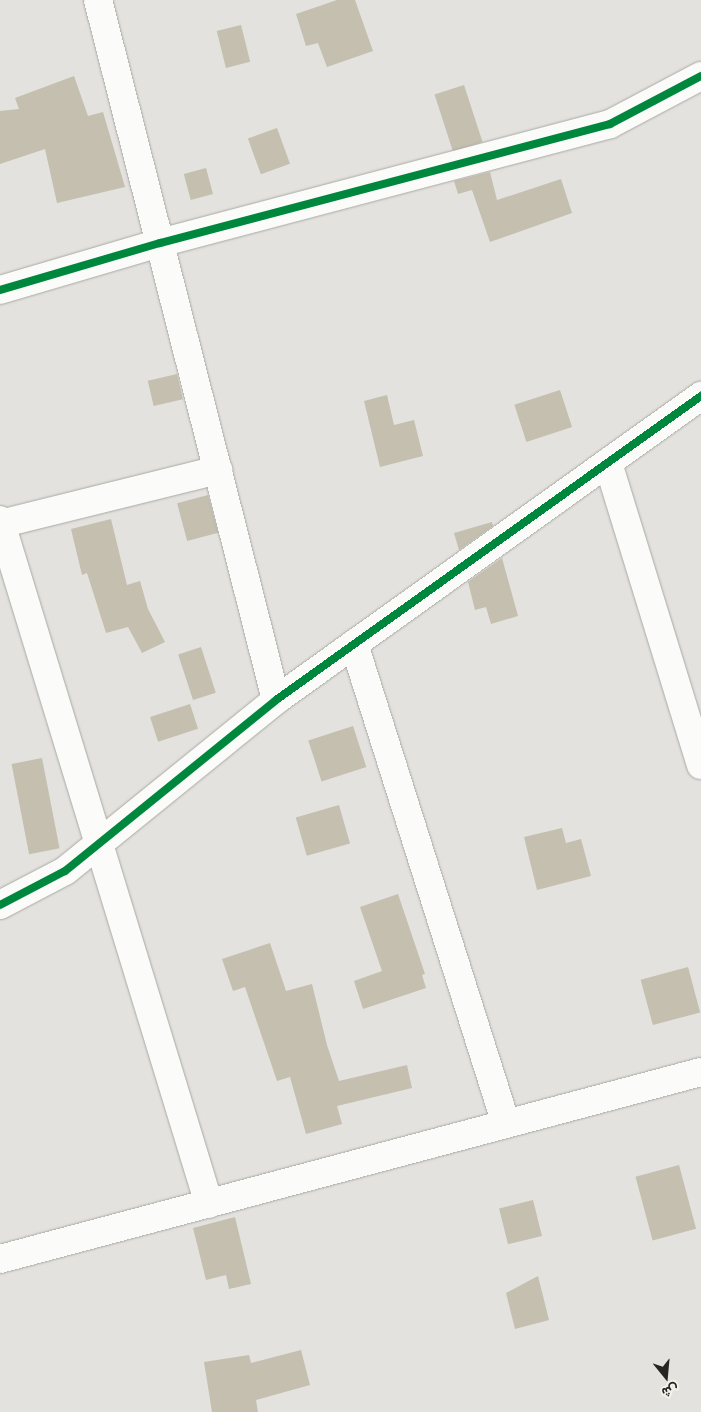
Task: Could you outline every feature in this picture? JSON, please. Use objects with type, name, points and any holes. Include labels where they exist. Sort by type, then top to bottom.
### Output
[{"type":"street","points":[[98,0],[276,700]]},
{"type":"street","points":[[0,290],[160,243],[610,124],[701,76]]},
{"type":"street","points":[[0,905],[64,871],[276,700],[701,396]]},
{"type":"street","points":[[608,463],[701,765]]},
{"type":"street","points":[[208,1204],[0,523],[218,470]]},
{"type":"street","points":[[354,644],[506,1124]]},
{"type":"street","points":[[0,1259],[701,1072]]},
{"type":"building","points":[[337,0],[355,0],[373,51],[327,67],[318,43],[306,46],[296,14]]},
{"type":"building","points":[[241,25],[250,62],[226,68],[217,31]]},
{"type":"building","points":[[74,76],[88,116],[103,112],[125,187],[57,203],[45,149],[0,164],[0,111],[19,109],[15,98]]},
{"type":"building","points":[[464,85],[483,142],[453,152],[435,95]]},
{"type":"building","points":[[277,128],[290,164],[261,174],[248,139]]},
{"type":"building","points":[[206,168],[213,194],[191,200],[184,174]]},
{"type":"building","points":[[490,172],[497,200],[561,179],[572,213],[490,242],[472,190],[458,194],[454,181]]},
{"type":"building","points":[[177,374],[183,399],[154,406],[148,381]]},
{"type":"building","points":[[560,390],[572,427],[526,442],[514,405]]},
{"type":"building","points":[[387,395],[394,425],[414,420],[423,456],[380,467],[364,401]]},
{"type":"building","points":[[208,495],[218,533],[187,541],[177,503]]},
{"type":"building","points":[[111,519],[127,585],[140,581],[148,609],[165,642],[142,653],[128,627],[106,633],[87,573],[82,575],[71,529]]},
{"type":"building","points":[[492,522],[493,526],[459,550],[454,533]]},
{"type":"building","points":[[502,558],[518,616],[491,624],[486,607],[475,610],[468,582]]},
{"type":"building","points":[[201,647],[216,693],[193,700],[178,654]]},
{"type":"building","points":[[190,704],[198,729],[158,742],[150,717]]},
{"type":"building","points":[[353,726],[366,767],[322,781],[308,741]]},
{"type":"building","points":[[42,758],[60,848],[29,854],[12,764]]},
{"type":"building","points":[[339,805],[350,843],[307,856],[296,817]]},
{"type":"building","points":[[562,828],[566,843],[581,839],[591,876],[537,890],[524,837]]},
{"type":"building","points":[[398,894],[425,974],[422,975],[426,988],[363,1009],[354,981],[382,971],[360,907]]},
{"type":"building","points":[[270,943],[286,991],[312,984],[327,1045],[339,1081],[407,1065],[412,1088],[337,1106],[342,1124],[306,1134],[290,1077],[277,1081],[245,987],[233,991],[222,959]]},
{"type":"building","points":[[688,967],[700,1012],[653,1025],[641,980]]},
{"type":"building","points":[[679,1165],[696,1229],[653,1240],[636,1177]]},
{"type":"building","points":[[533,1200],[542,1236],[508,1244],[499,1208]]},
{"type":"building","points":[[235,1217],[251,1284],[229,1289],[226,1275],[206,1280],[193,1228]]},
{"type":"building","points":[[538,1276],[549,1320],[515,1329],[506,1293]]},
{"type":"building","points":[[301,1350],[310,1385],[256,1400],[258,1412],[212,1412],[204,1362],[249,1355],[251,1363]]},
{"type":"cycle path","points":[[0,290],[160,243],[610,124],[701,76]]},
{"type":"cycle path","points":[[0,905],[65,871],[276,700],[701,396]]}]
